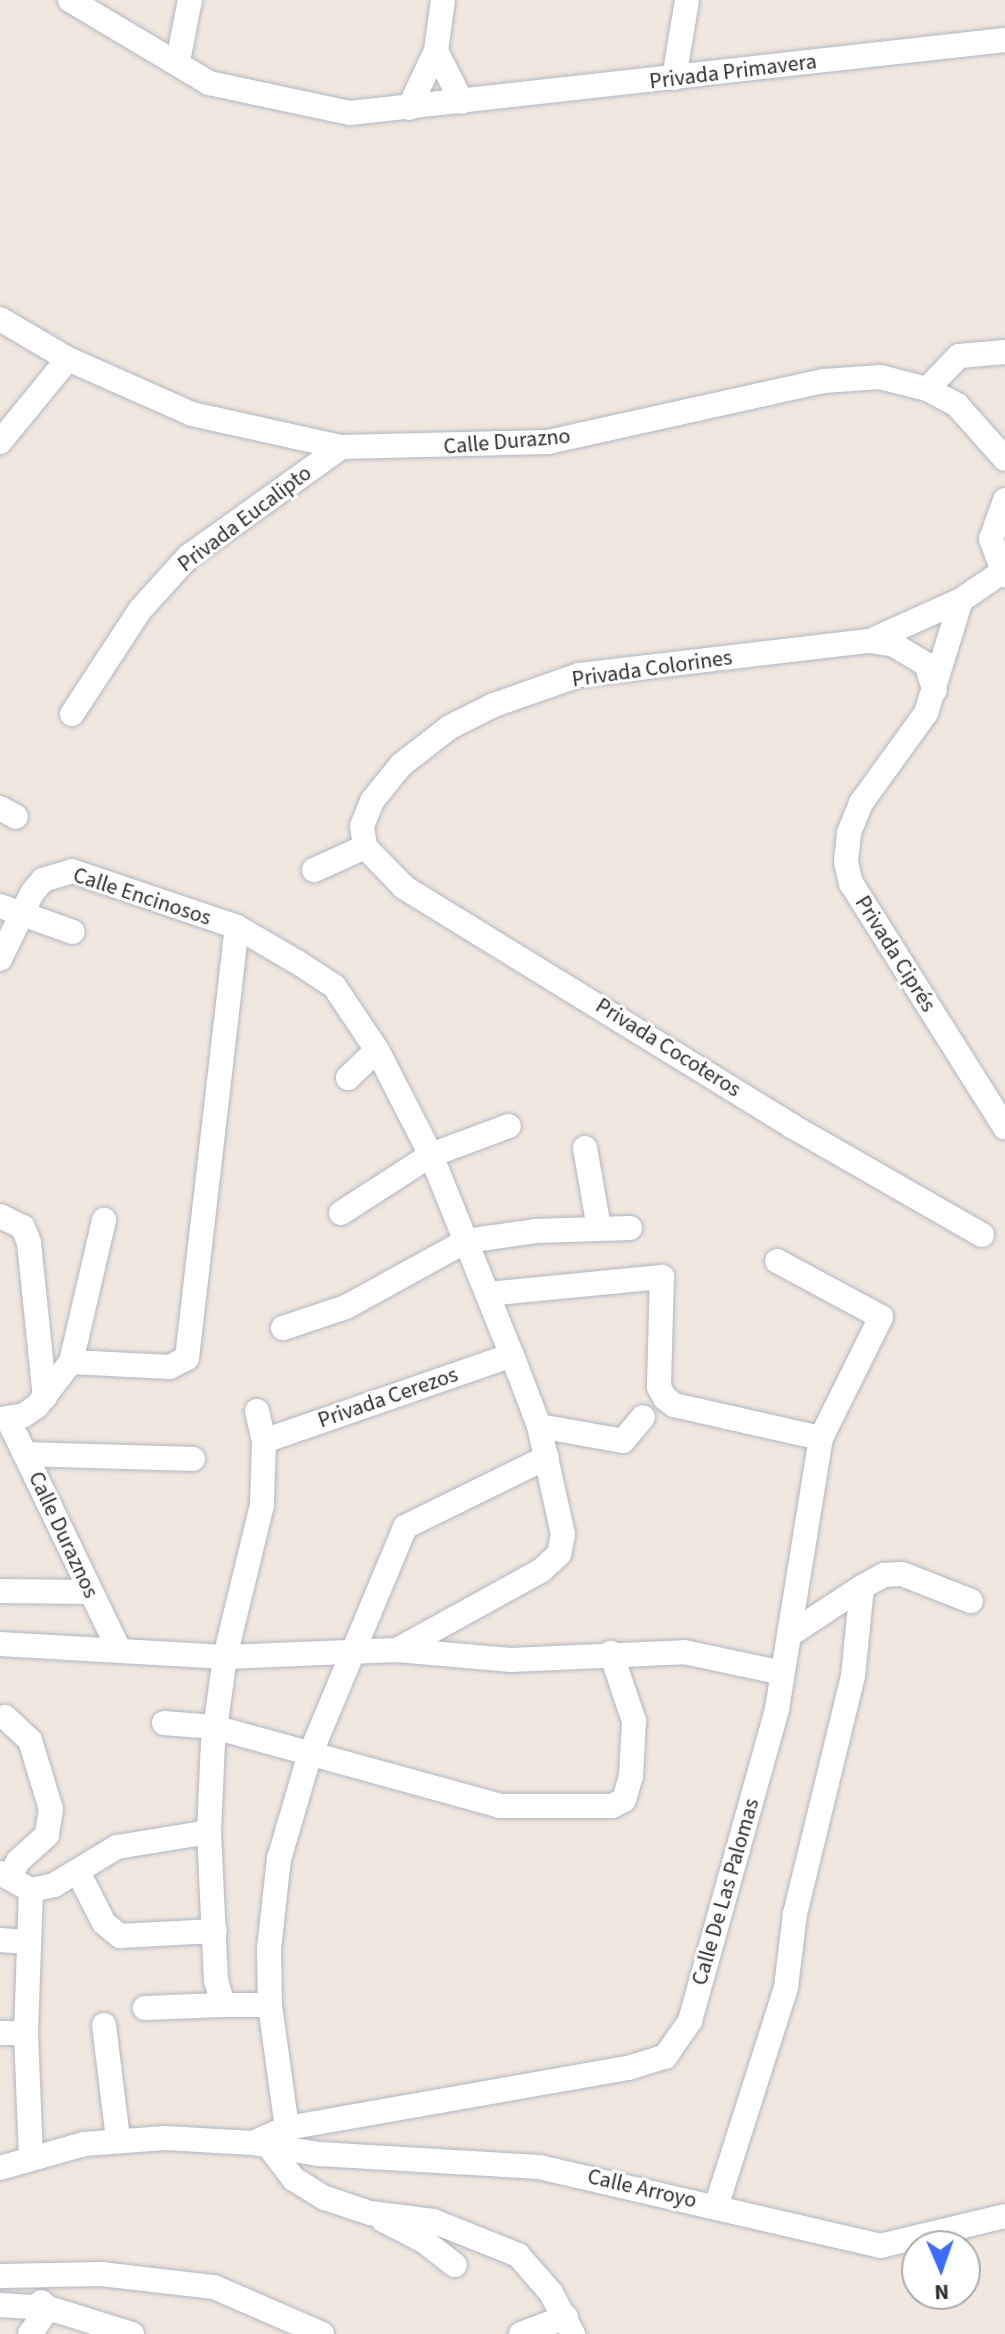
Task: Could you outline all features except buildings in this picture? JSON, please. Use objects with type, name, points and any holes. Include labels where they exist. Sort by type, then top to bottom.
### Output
[{"type":"street","name":"Privada Primavera","points":[[70,0],[178,61],[209,83],[283,102],[350,113],[1005,40]]},
{"type":"street","points":[[178,61],[190,0]]},
{"type":"street","points":[[409,108],[436,51],[443,0]]},
{"type":"street","points":[[674,78],[687,0]]},
{"type":"street","points":[[436,51],[462,102]]},
{"type":"street","name":"Calle Durazno","points":[[0,319],[68,359],[192,414],[341,447],[548,442],[824,381],[880,377],[927,389],[957,405],[1005,459]]},
{"type":"street","points":[[927,389],[959,356],[1005,352]]},
{"type":"street","points":[[0,442],[68,359]]},
{"type":"street","name":"Privada Eucalipto","points":[[72,714],[140,610],[189,556],[341,447]]},
{"type":"street","points":[[1003,574],[991,539],[1005,500]]},
{"type":"street","name":"Privada Colorines","points":[[365,847],[362,826],[383,784],[450,727],[494,705],[579,675],[870,641],[961,600],[1003,574]]},
{"type":"street","name":"Privada Ciprés","points":[[961,600],[935,691],[912,737],[861,803],[849,833],[848,873],[1005,1128]]},
{"type":"street","points":[[870,641],[894,645],[926,664],[935,691]]},
{"type":"street","points":[[314,870],[365,847]]},
{"type":"street","name":"Privada Cocoteros","points":[[365,847],[404,887],[792,1126],[982,1235]]},
{"type":"street","name":"Calle Encinosos","points":[[0,959],[10,911],[43,880],[72,871],[237,927],[334,986],[377,1050],[431,1155],[512,1355],[539,1426],[563,1534],[555,1560],[397,1650]]},
{"type":"street","points":[[10,911],[73,932]]},
{"type":"street","points":[[71,1362],[170,1367],[184,1363],[237,927]]},
{"type":"street","points":[[348,1078],[377,1050]]},
{"type":"street","points":[[341,1213],[431,1155],[509,1126]]},
{"type":"street","points":[[585,1148],[599,1228]]},
{"type":"street","points":[[0,1216],[23,1227],[29,1243],[45,1397]]},
{"type":"street","points":[[4,1419],[24,1415],[45,1397],[71,1362],[104,1220]]},
{"type":"street","points":[[283,1328],[346,1307],[466,1241],[599,1228],[630,1228]]},
{"type":"street","name":"Calle De Las Palomas","points":[[262,2146],[287,2128],[628,2068],[665,2057],[690,2021],[792,1633],[805,1511],[821,1438],[881,1317],[777,1261]]},
{"type":"street","points":[[488,1294],[662,1277],[659,1387],[665,1398],[674,1405],[821,1438]]},
{"type":"street","name":"Privada Cerezos","points":[[264,1441],[512,1355]]},
{"type":"street","points":[[223,2005],[216,1980],[209,1832],[214,1727],[225,1657],[262,1505],[264,1441],[257,1411]]},
{"type":"street","points":[[539,1426],[623,1441],[643,1417]]},
{"type":"street","name":"Calle Duraznos","points":[[4,1419],[25,1454],[119,1650]]},
{"type":"street","points":[[25,1454],[193,1459]]},
{"type":"street","points":[[287,2128],[270,2005],[273,1893],[287,1823],[309,1757],[405,1527],[547,1457]]},
{"type":"street","points":[[792,1633],[884,1575],[902,1574],[971,1601]]},
{"type":"street","points":[[716,2207],[786,1987],[795,1914],[853,1676],[862,1587]]},
{"type":"street","points":[[0,1591],[90,1592]]},
{"type":"street","points":[[0,1644],[225,1657],[397,1650],[511,1660],[684,1652],[783,1673]]},
{"type":"street","points":[[164,1723],[214,1727],[309,1757],[500,1806],[612,1806],[624,1800],[631,1776],[634,1721],[611,1653]]},
{"type":"street","points":[[5,1717],[30,1740],[51,1809],[47,1835],[18,1861],[14,1880],[28,1942],[26,2033],[31,2157]]},
{"type":"street","points":[[14,1880],[78,1872],[117,1847],[209,1832]]},
{"type":"street","points":[[78,1872],[104,1923],[120,1936],[215,1931]]},
{"type":"street","points":[[0,1940],[28,1942]]},
{"type":"street","points":[[145,2008],[270,2005]]},
{"type":"street","points":[[104,2025],[118,2139]]},
{"type":"street","points":[[0,2033],[26,2033]]},
{"type":"street","name":"Calle Arroyo","points":[[0,2168],[31,2157],[118,2139],[507,2162],[597,2177],[880,2246],[1005,2216]]},
{"type":"street","points":[[262,2146],[294,2179],[325,2198],[370,2213],[424,2241],[455,2265]]},
{"type":"street","points":[[370,2213],[433,2221],[502,2247],[530,2269],[569,2325],[521,2334]]},
{"type":"street","points":[[6,2277],[101,2274],[214,2287],[322,2334]]},
{"type":"street","points":[[6,2277],[48,2308]]},
{"type":"street","points":[[0,2305],[48,2308],[132,2334]]},
{"type":"street","points":[[30,2334],[48,2308]]}]
